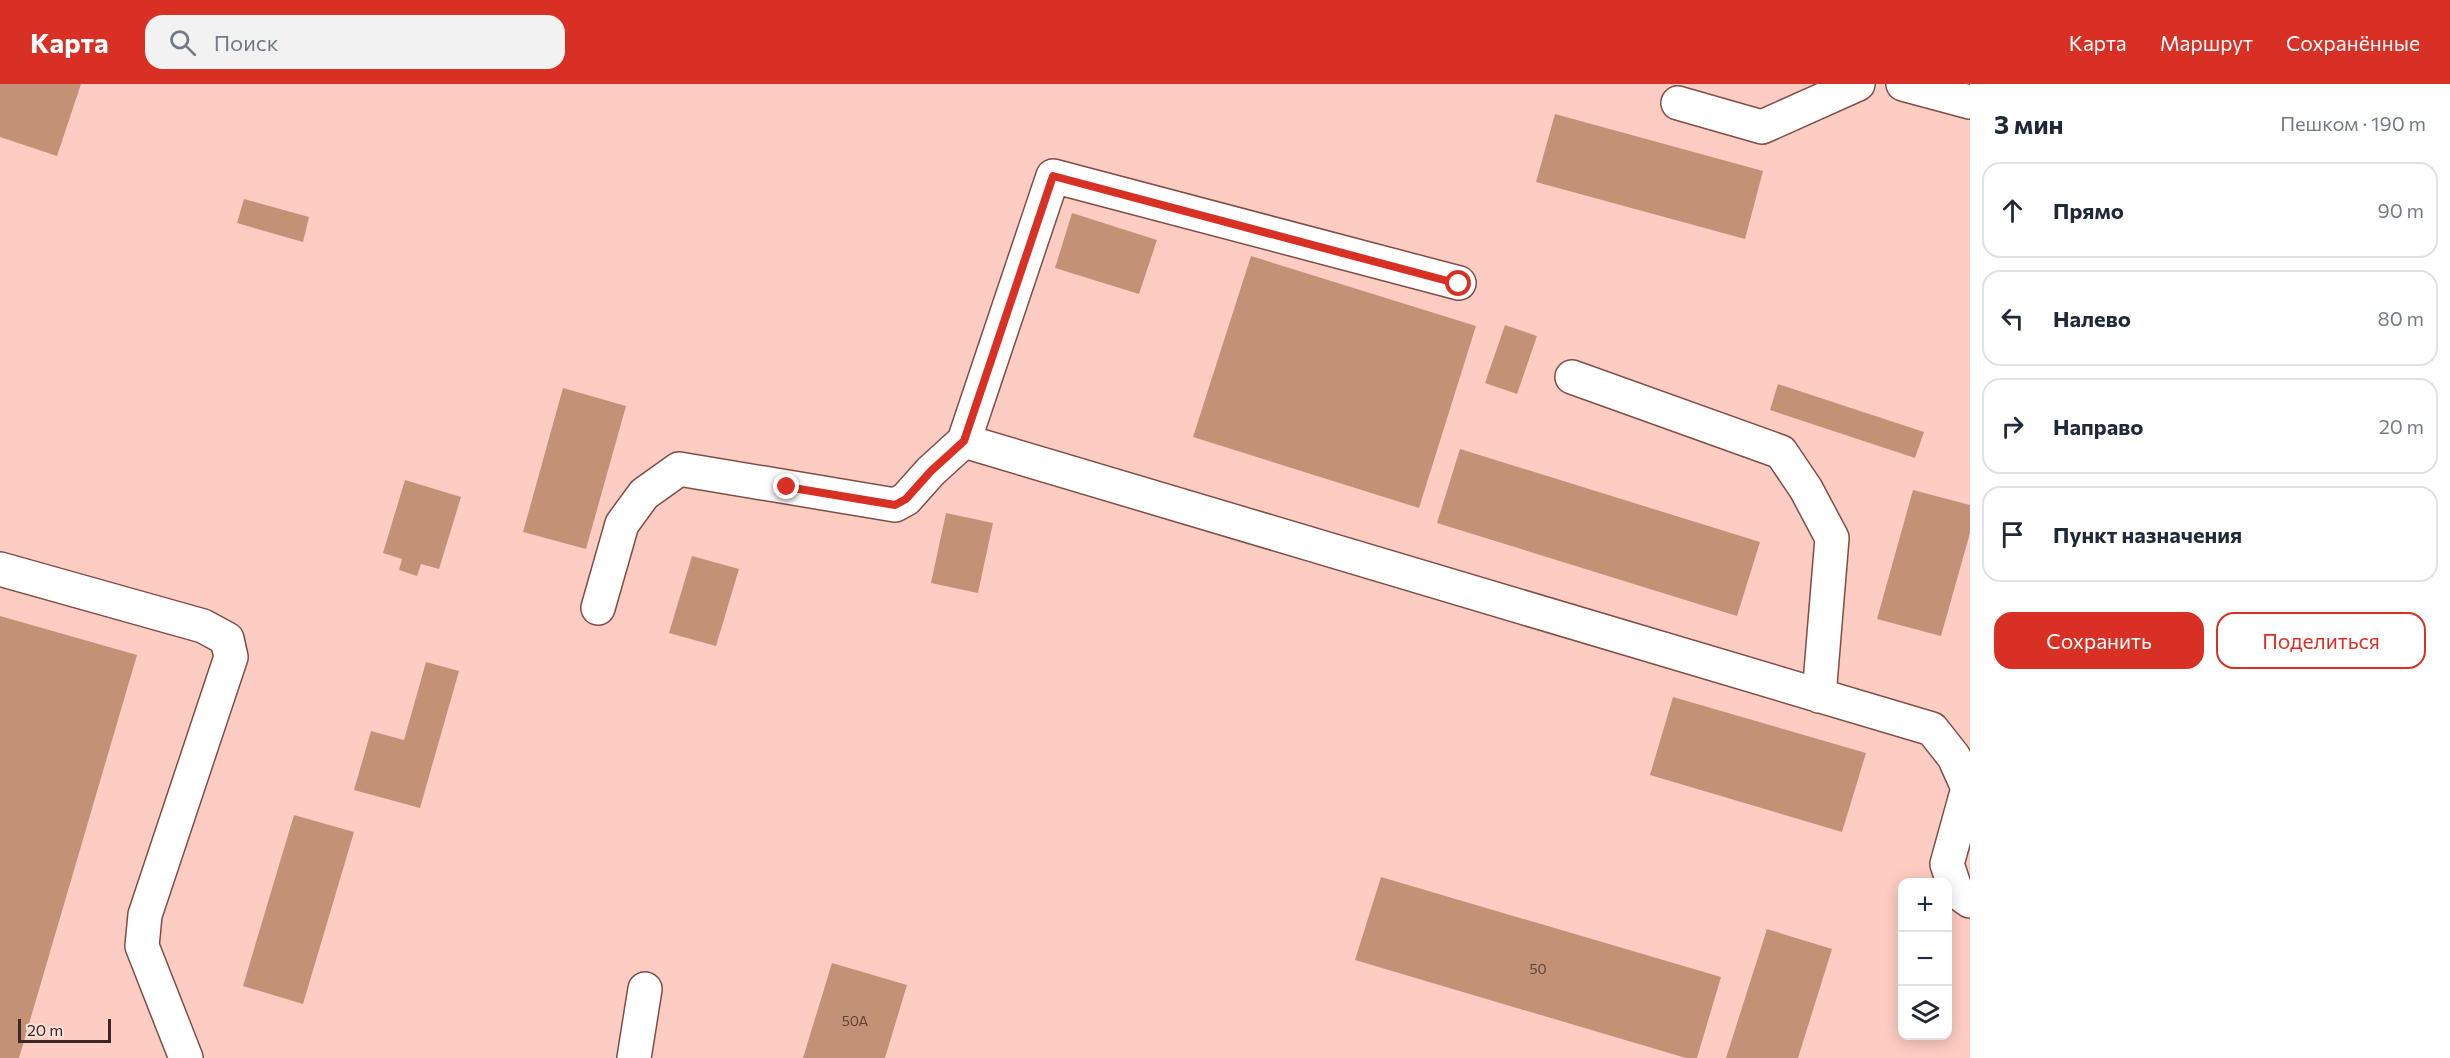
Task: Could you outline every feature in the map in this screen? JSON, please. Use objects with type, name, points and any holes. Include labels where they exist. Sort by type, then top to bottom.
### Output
[{"type":"lane","points":[[1678,104],[1762,127],[1858,84]]},
{"type":"lane","points":[[1903,84],[1970,102]]},
{"type":"lane","points":[[598,608],[622,524],[644,494],[679,469],[895,505],[906,499],[931,471],[964,441],[1053,176],[1459,284]]},
{"type":"lane","points":[[1572,377],[1781,452],[1806,489],[1832,538],[1820,696]]},
{"type":"lane","points":[[964,441],[1932,729],[1954,757],[1968,788],[1947,864],[1956,891],[1970,901]]},
{"type":"lane","points":[[0,569],[203,626],[227,639],[231,657],[145,915],[142,946],[186,1058]]},
{"type":"lane","points":[[634,1058],[645,989]]},
{"type":"building","points":[[0,84],[81,84],[57,156],[0,137]]},
{"type":"building","points":[[1555,114],[1763,171],[1745,239],[1536,182]]},
{"type":"building","points":[[244,199],[309,217],[303,242],[237,223]]},
{"type":"building","points":[[1072,213],[1157,240],[1139,294],[1055,268]]},
{"type":"building","points":[[1251,256],[1476,326],[1419,508],[1193,437]]},
{"type":"building","points":[[1505,325],[1537,336],[1517,394],[1485,383]]},
{"type":"building","points":[[1778,384],[1924,432],[1915,458],[1770,410]]},
{"type":"building","points":[[563,388],[626,406],[586,549],[523,532]]},
{"type":"building","points":[[1460,449],[1760,542],[1737,616],[1437,523]]},
{"type":"building","points":[[405,480],[461,497],[439,569],[421,564],[417,576],[399,570],[402,559],[383,553]]},
{"type":"building","points":[[1913,490],[1970,505],[1970,533],[1941,636],[1877,619]]},
{"type":"building","points":[[946,513],[993,523],[978,593],[931,583]]},
{"type":"building","points":[[692,556],[739,569],[716,646],[669,633]]},
{"type":"building","points":[[0,616],[137,655],[19,1058],[0,1058]]},
{"type":"building","points":[[426,662],[459,671],[420,808],[354,790],[371,731],[404,740]]},
{"type":"building","points":[[1673,697],[1866,753],[1842,832],[1650,775]]},
{"type":"building","points":[[294,815],[354,832],[303,1004],[243,986]]},
{"type":"building","points":[[1381,877],[1721,977],[1697,1058],[1686,1058],[1355,960]]},
{"type":"building","points":[[1767,929],[1832,949],[1798,1058],[1726,1058]]},
{"type":"building","points":[[832,963],[907,985],[885,1058],[803,1058]]},
{"type":"route","points":[[787,487],[895,505],[906,499],[931,471],[964,441],[1053,176],[1459,284]]}]
